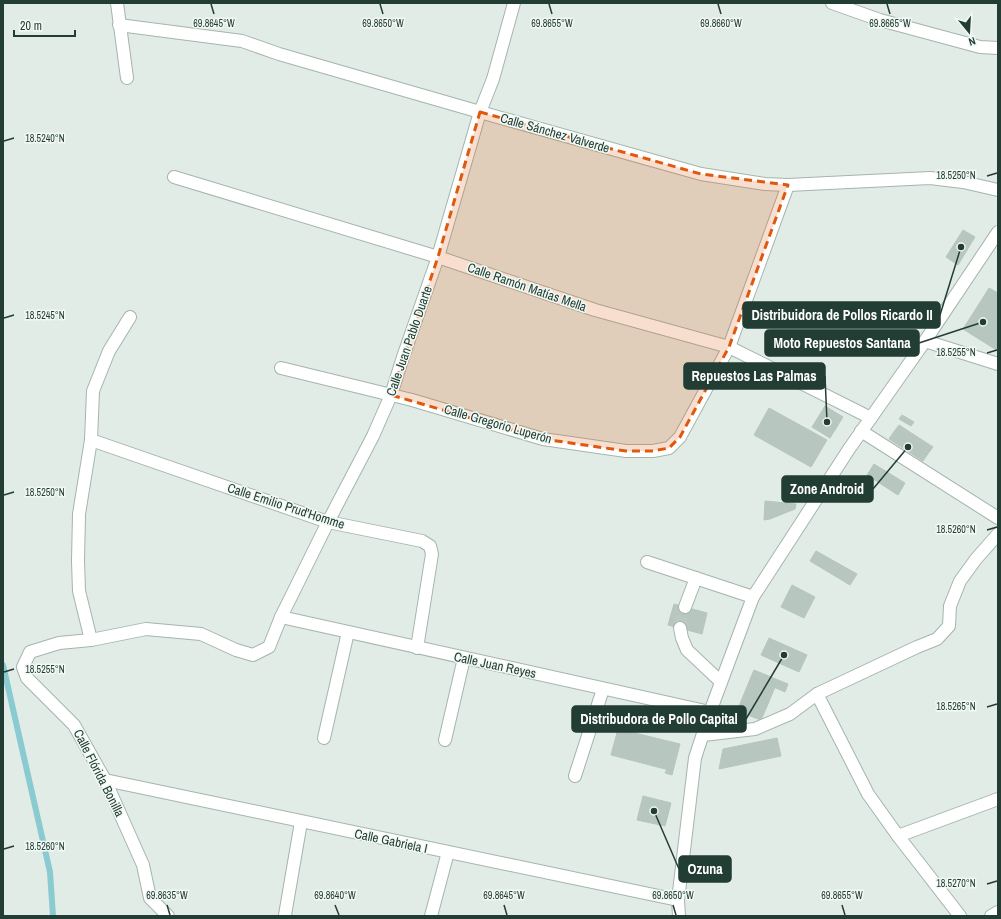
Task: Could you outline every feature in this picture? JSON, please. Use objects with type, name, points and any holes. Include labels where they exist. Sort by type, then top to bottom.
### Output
[{"type":"street","points":[[117,3],[127,78]]},
{"type":"street","name":"Calle Juan Pablo Duarte","points":[[253,654],[269,647],[281,617],[373,436],[391,395],[438,257],[480,112],[493,79],[514,3]]},
{"type":"street","points":[[832,3],[880,20],[980,47],[998,48]]},
{"type":"street","name":"Calle Sánchez Valverde","points":[[119,25],[242,41],[279,54],[701,174],[764,184],[788,186],[930,178],[963,182],[998,190]]},
{"type":"street","name":"Calle Ramón Matías Mella","points":[[174,176],[438,257],[595,310],[729,347],[871,418]]},
{"type":"street","name":"Calle Gregorio Luperón","points":[[281,368],[391,395],[543,438],[626,451],[652,451],[668,448],[680,437],[729,347],[788,186]]},
{"type":"street","points":[[679,916],[678,900],[695,758],[710,712],[753,597],[861,431],[925,341],[998,232]]},
{"type":"street","points":[[91,640],[79,591],[78,561],[79,514],[91,440],[93,391],[110,351],[130,317]]},
{"type":"street","points":[[925,341],[998,364]]},
{"type":"street","points":[[861,431],[998,518]]},
{"type":"street","name":"Calle Emilio Prud'Homme","points":[[91,440],[328,522],[422,541],[430,546],[432,554],[417,648]]},
{"type":"street","points":[[703,735],[755,729],[790,714],[817,694],[936,639],[949,626],[950,606],[960,581],[976,559],[998,534]]},
{"type":"street","points":[[647,562],[753,597]]},
{"type":"street","points":[[685,607],[696,578]]},
{"type":"street","name":"Calle Juan Reyes","points":[[281,617],[710,712]]},
{"type":"street","points":[[680,628],[687,650],[721,682]]},
{"type":"street","name":"Calle Flórida Bonilla","points":[[168,916],[150,898],[143,865],[105,780],[74,725],[27,678],[23,666],[30,652],[59,643],[91,640],[146,629],[201,634],[236,650],[253,654]]},
{"type":"street","points":[[324,738],[348,632]]},
{"type":"street","points":[[445,740],[464,658]]},
{"type":"street","points":[[575,776],[603,689]]},
{"type":"street","points":[[817,694],[868,794],[898,836],[960,916]]},
{"type":"street","name":"Calle Gabriela I","points":[[105,780],[678,900]]},
{"type":"street","points":[[898,836],[998,799]]},
{"type":"street","points":[[285,915],[301,822]]},
{"type":"street","points":[[431,916],[448,852]]},
{"type":"street","points":[[991,916],[998,912]]},
{"type":"highlighted area","points":[[480,112],[701,174],[788,185],[729,347],[680,437],[669,448],[653,451],[626,451],[543,439],[391,395],[438,257]]},
{"type":"building","points":[[963,230],[975,237],[958,265],[946,257]]},
{"type":"building","points":[[989,288],[998,293],[998,316],[979,304]]},
{"type":"building","points":[[979,304],[998,316],[998,351],[963,329]]},
{"type":"building","points":[[825,406],[843,417],[830,438],[812,427]]},
{"type":"building","points":[[769,408],[827,440],[811,467],[754,435]]},
{"type":"building","points":[[902,415],[914,422],[911,426],[899,419]]},
{"type":"building","points":[[899,425],[933,447],[927,455],[893,433]]},
{"type":"building","points":[[893,433],[927,455],[923,461],[889,439]]},
{"type":"building","points":[[874,464],[905,483],[898,495],[867,475]]},
{"type":"building","points":[[765,501],[796,504],[795,509],[764,520]]},
{"type":"building","points":[[816,551],[857,574],[850,585],[810,561]]},
{"type":"building","points":[[792,585],[815,597],[804,618],[781,607]]},
{"type":"building","points":[[674,604],[707,613],[702,634],[668,625]]},
{"type":"building","points":[[769,638],[807,655],[799,672],[761,655]]},
{"type":"building","points":[[754,670],[788,684],[785,692],[751,677]]},
{"type":"building","points":[[751,677],[775,687],[768,704],[744,694]]},
{"type":"building","points":[[744,694],[768,704],[761,720],[737,711]]},
{"type":"building","points":[[618,729],[680,744],[673,771],[611,755]]},
{"type":"building","points":[[777,738],[781,756],[719,769],[723,749]]},
{"type":"building","points":[[667,769],[673,771],[672,775],[665,773]]},
{"type":"building","points":[[643,796],[671,803],[665,826],[637,820]]},
{"type":"waterway","points":[[3,665],[50,872],[53,916]]},
{"type":"tunnel","points":[[680,628],[685,607]]},
{"type":"place","name":"Distribuidora de Pollos Ricardo II","points":[[961,247]]},
{"type":"place","name":"Moto Repuestos Santana","points":[[983,322]]},
{"type":"place","name":"Repuestos Las Palmas","points":[[827,422]]},
{"type":"place","name":"Zone Android","points":[[908,447]]},
{"type":"place","name":"Distribudora de Pollo Capital","points":[[784,655]]},
{"type":"place","name":"Ozuna","points":[[654,811]]}]
